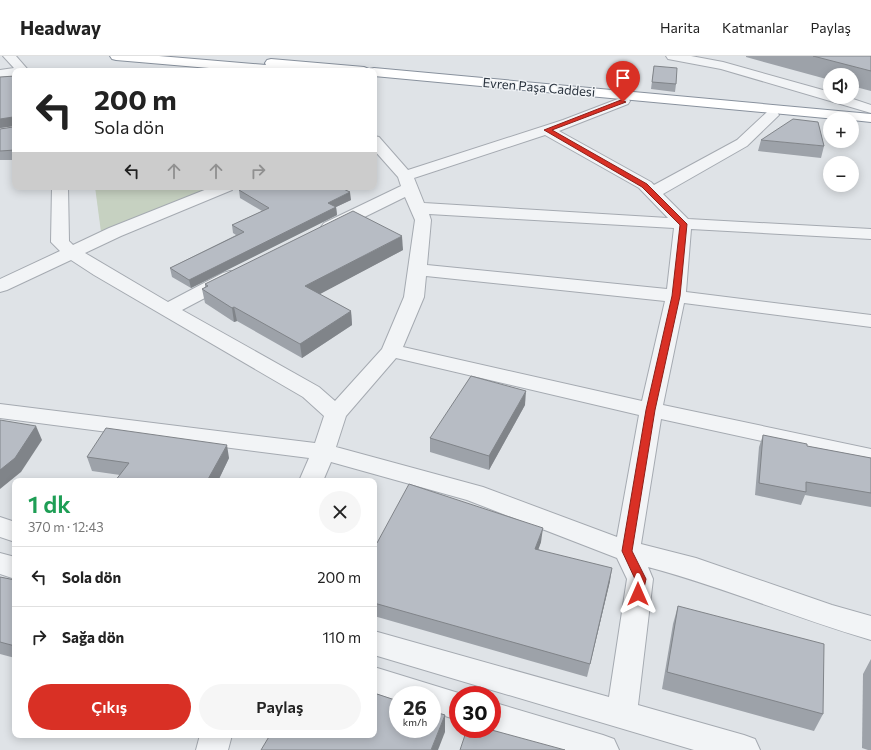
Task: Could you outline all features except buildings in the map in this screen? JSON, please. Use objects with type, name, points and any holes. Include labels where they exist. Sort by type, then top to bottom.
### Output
[{"type":"highway","points":[[116,56],[254,68]]},
{"type":"highway","points":[[200,56],[331,68]]},
{"type":"highway","name":"Evren Paşa Caddesi","points":[[377,72],[871,118]]},
{"type":"highway","name":"Evren Paşa Caddesi","points":[[377,79],[823,120]]},
{"type":"highway","points":[[859,124],[871,125]]},
{"type":"street","points":[[9,56],[20,68]]},
{"type":"street","points":[[679,57],[723,66],[823,94]]},
{"type":"street","points":[[0,74],[12,72]]},
{"type":"street","points":[[317,233],[408,182],[623,102]]},
{"type":"street","points":[[855,104],[871,109]]},
{"type":"street","points":[[652,193],[742,143],[772,115]]},
{"type":"street","points":[[547,130],[644,185],[683,224]]},
{"type":"street","points":[[312,478],[336,414],[391,351],[414,297],[423,220],[408,182],[377,145]]},
{"type":"street","points":[[60,190],[60,242],[71,252],[168,310],[311,392],[336,414]]},
{"type":"street","points":[[0,286],[71,252],[158,214],[218,190]]},
{"type":"street","points":[[418,208],[871,234]]},
{"type":"street","points":[[622,714],[640,579],[627,551],[651,410],[676,296],[683,224]]},
{"type":"street","points":[[168,310],[246,269]]},
{"type":"street","points":[[417,270],[676,296],[871,321]]},
{"type":"street","points":[[391,351],[651,410],[871,457]]},
{"type":"street","points":[[0,411],[323,452],[474,493],[627,551],[696,569],[832,617],[871,628]]},
{"type":"street","points":[[0,527],[12,531]]},
{"type":"street","points":[[0,563],[12,567]]},
{"type":"street","points":[[377,644],[744,750]]},
{"type":"street","points":[[377,681],[394,686]]},
{"type":"street","points":[[501,719],[603,750]]},
{"type":"street","points":[[212,750],[215,738]]},
{"type":"green space","points":[[95,190],[207,190],[101,232]]},
{"type":"route","points":[[623,102],[547,130],[644,185],[683,224],[676,296],[651,410],[627,551],[640,579],[638,594]]}]
